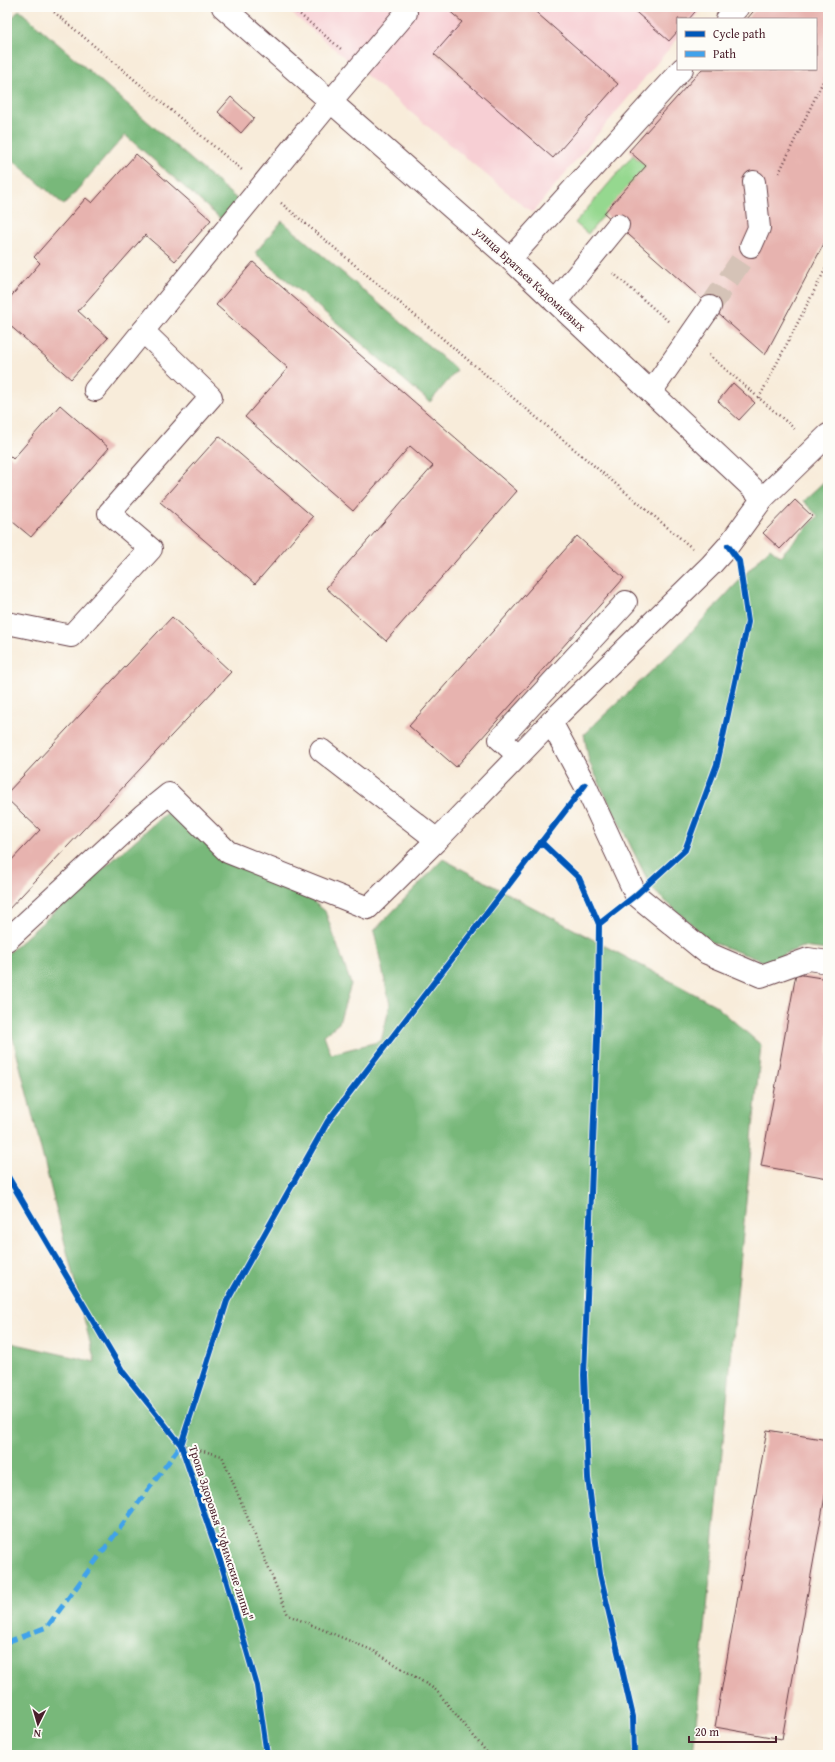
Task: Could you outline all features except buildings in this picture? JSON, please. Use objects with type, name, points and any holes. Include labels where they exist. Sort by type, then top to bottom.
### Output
[{"type":"street","name":"улица Братьев Кадомцевых","points":[[223,7],[510,259],[763,498]]},
{"type":"street","points":[[728,18],[738,7]]},
{"type":"street","points":[[95,390],[331,101],[406,13]]},
{"type":"street","points":[[510,259],[681,70]]},
{"type":"street","points":[[751,246],[759,228],[754,182]]},
{"type":"street","points":[[555,302],[618,225]]},
{"type":"street","points":[[651,392],[710,306]]},
{"type":"street","points":[[7,623],[71,636],[152,549],[109,513],[211,396],[143,331]]},
{"type":"street","points":[[7,940],[169,794],[228,852],[368,908],[437,840],[551,722],[711,565],[728,546],[763,498],[828,435]]},
{"type":"street","points":[[518,755],[500,739],[626,602]]},
{"type":"street","points":[[551,722],[585,785],[636,895],[707,953],[761,976],[808,959],[828,962]]},
{"type":"street","points":[[321,750],[437,840]]},
{"type":"path","points":[[48,7],[711,565]]},
{"type":"path","points":[[291,7],[361,66]]},
{"type":"path","points":[[777,177],[828,71]]},
{"type":"path","points":[[759,398],[828,264]]},
{"type":"path","points":[[184,1437],[181,1444],[222,1456],[288,1615],[374,1650],[436,1690],[489,1755]]},
{"type":"shaded area","points":[[284,7],[704,7],[695,18],[677,18],[677,39],[532,213]]},
{"type":"green space","points":[[19,10],[238,200],[221,219],[125,135],[64,205],[7,155],[7,24]]},
{"type":"green space","points":[[633,155],[646,166],[588,234],[575,223]]},
{"type":"green space","points":[[282,221],[457,370],[430,402],[255,253]]},
{"type":"green space","points":[[828,478],[828,950],[802,947],[765,962],[711,942],[652,889],[589,762],[584,734],[676,648],[770,548],[780,556],[818,516],[803,501]]},
{"type":"green space","points":[[175,805],[285,879],[325,911],[351,984],[339,1023],[324,1035],[331,1054],[381,1041],[390,1005],[374,931],[443,859],[715,1005],[761,1045],[693,1755],[7,1755],[7,1342],[95,1362],[7,1015],[7,954]]},
{"type":"tunnel","points":[[710,307],[751,246]]},
{"type":"marked path","points":[[7,1642],[47,1627],[181,1445]]},
{"type":"cycle path","points":[[599,924],[636,895],[685,850],[717,764],[748,622],[739,561],[728,546]]},
{"type":"cycle path","name":"Тропа Здоровья \"Уфимские липы\"","points":[[181,1445],[227,1301],[328,1121],[585,785]]},
{"type":"cycle path","points":[[541,842],[579,878],[599,924],[598,1013],[584,1375],[588,1478],[600,1574],[633,1717],[634,1755]]},
{"type":"cycle path","name":"Тропа Здоровья \"Уфимские липы\"","points":[[7,1175],[123,1372],[181,1445],[223,1569],[257,1686],[267,1755]]}]
